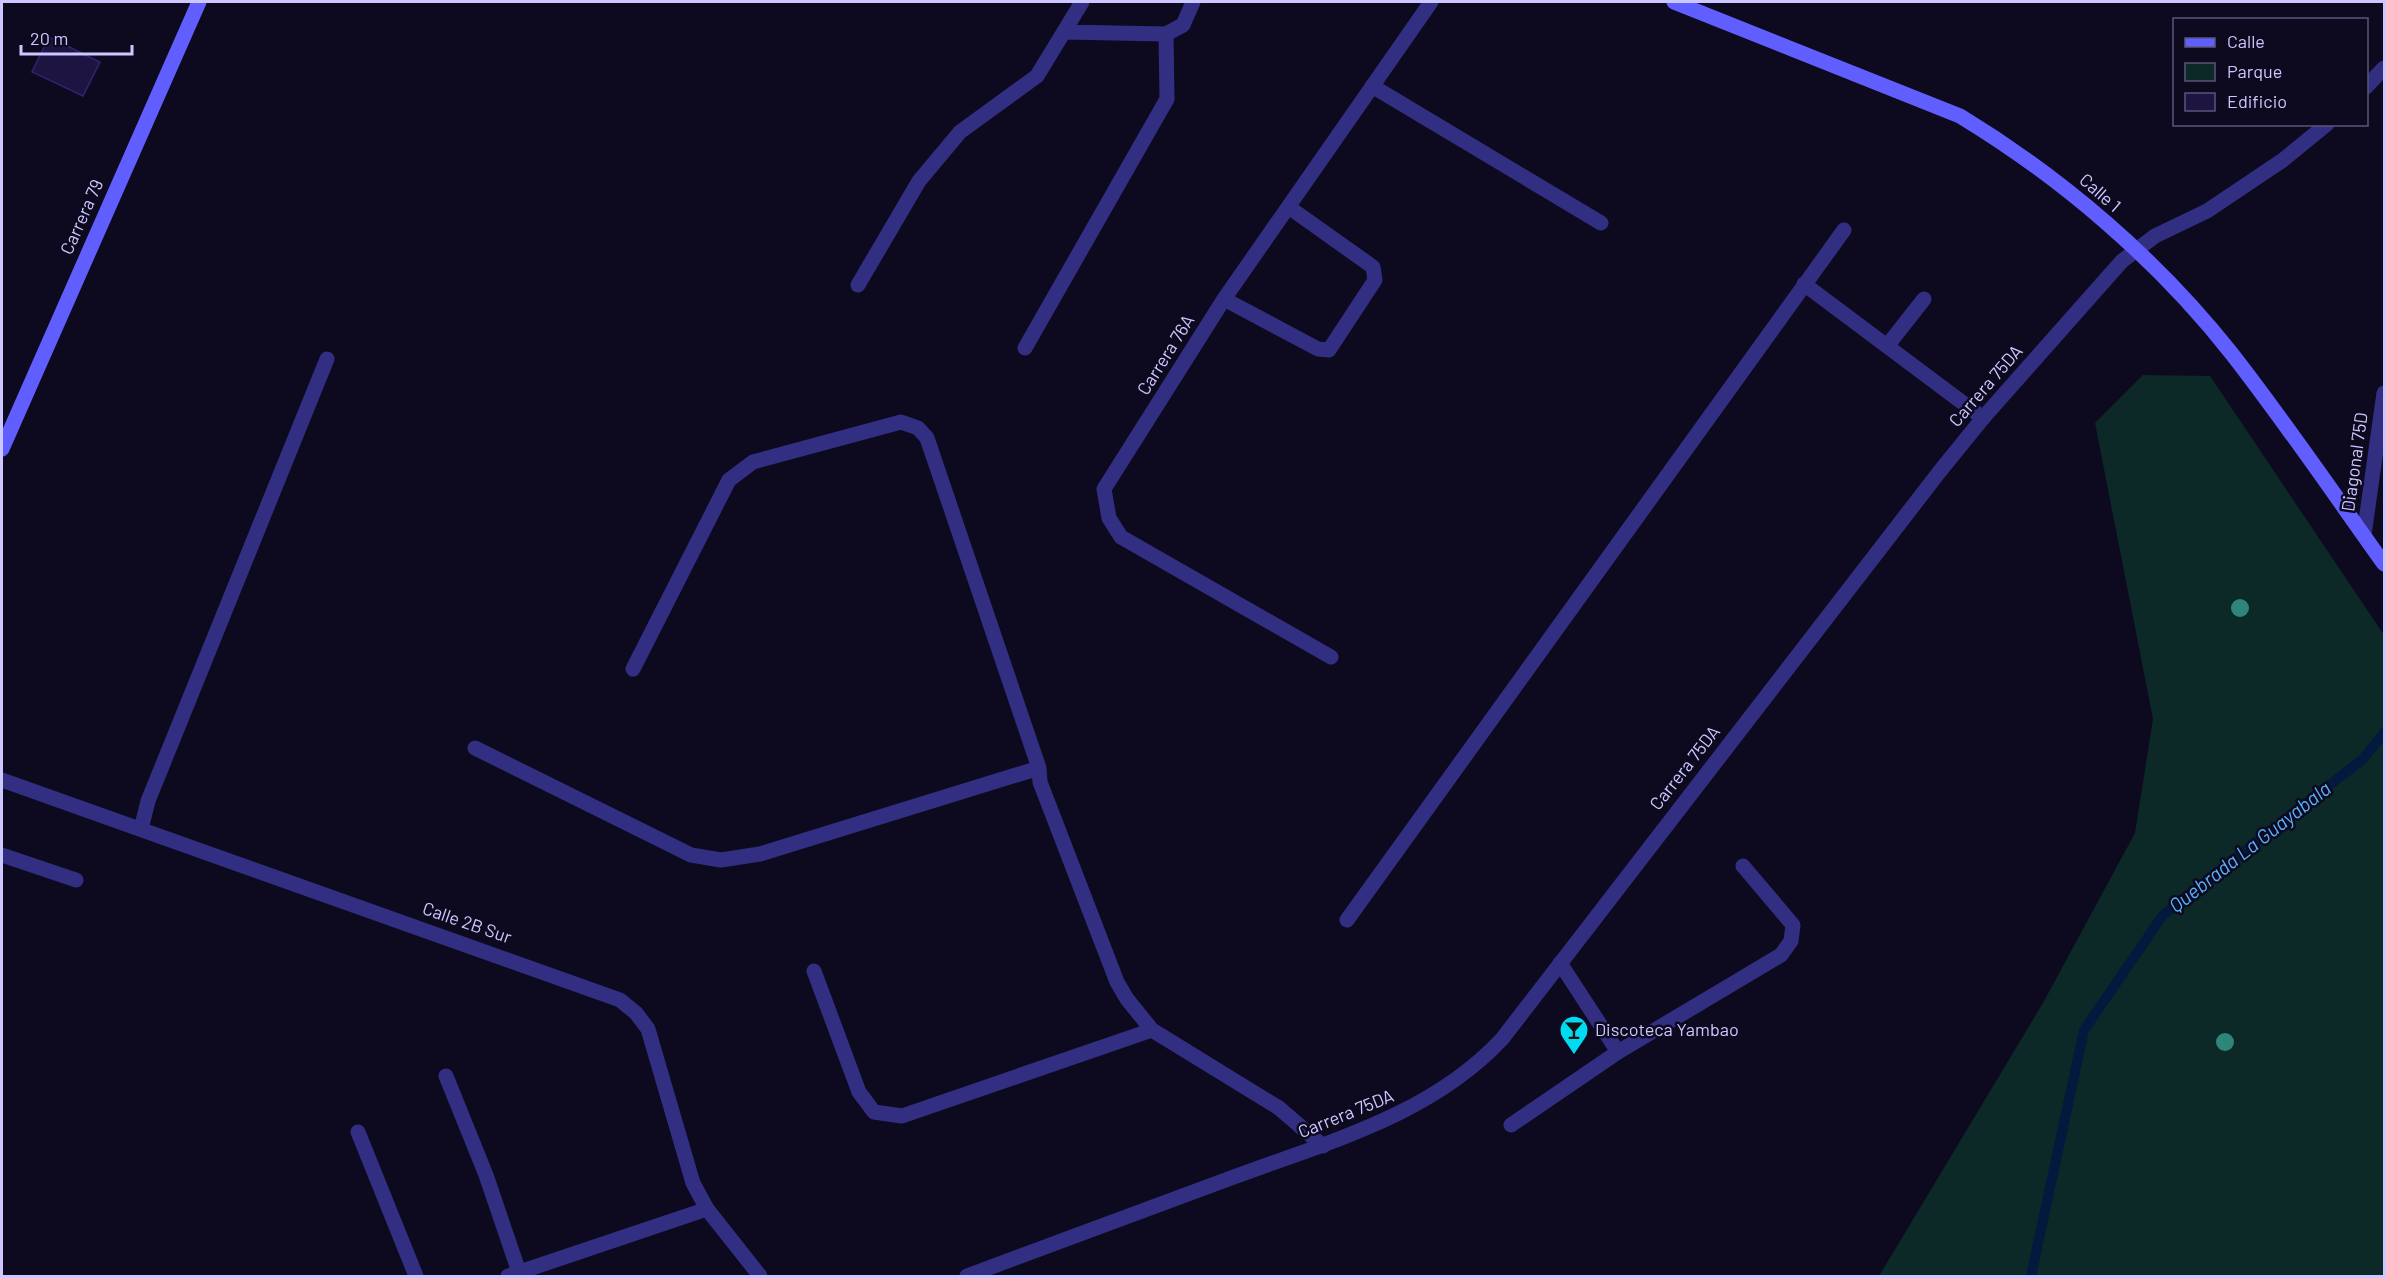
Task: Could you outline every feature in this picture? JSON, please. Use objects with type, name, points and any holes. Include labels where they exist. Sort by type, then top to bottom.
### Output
[{"type":"main road","name":"Carrera 79","points":[[2,449],[199,2]]},
{"type":"main road","name":"Calle 1","points":[[1674,2],[1960,116],[2003,142],[2072,194],[2136,251],[2185,300],[2232,354],[2385,564]]},
{"type":"street","points":[[858,285],[919,181],[960,132],[1037,76],[1082,2]]},
{"type":"street","points":[[1064,32],[1166,34],[1183,25],[1193,2]]},
{"type":"street","name":"Carrera 76A","points":[[1331,657],[1121,537],[1109,518],[1104,489],[1224,299],[1290,208],[1431,2]]},
{"type":"street","points":[[1025,348],[1167,99],[1166,34]]},
{"type":"street","points":[[2368,86],[2385,68]]},
{"type":"street","points":[[1372,86],[1601,223]]},
{"type":"street","name":"Carrera 75DA","points":[[967,1276],[1323,1146],[1411,1108],[1443,1090],[1478,1064],[1502,1039],[1983,418],[2122,261],[2156,236],[2207,211],[2283,160],[2325,126]]},
{"type":"street","points":[[1224,299],[1318,349],[1329,350],[1375,280],[1373,267],[1290,208]]},
{"type":"street","points":[[1347,920],[1844,230]]},
{"type":"street","points":[[1804,284],[1983,418]]},
{"type":"street","points":[[1887,346],[1924,299]]},
{"type":"street","points":[[141,829],[148,801],[327,359]]},
{"type":"street","name":"Diagonal 75D","points":[[2364,535],[2385,393]]},
{"type":"street","points":[[633,669],[729,480],[753,462],[901,422],[918,428],[927,438],[1039,768],[1040,782],[1117,982],[1152,1030],[1279,1108],[1323,1146]]},
{"type":"street","points":[[475,748],[691,855],[721,860],[760,854],[1039,768]]},
{"type":"street","name":"Calle 2B Sur","points":[[2,780],[620,1000],[636,1013],[648,1029],[687,1164],[707,1209],[760,1276]]},
{"type":"street","points":[[2,855],[76,880]]},
{"type":"street","points":[[1511,1125],[1618,1052],[1781,955],[1791,941],[1793,925],[1743,866]]},
{"type":"street","points":[[1560,963],[1618,1052]]},
{"type":"street","points":[[814,971],[859,1092],[874,1112],[902,1116],[1152,1030]]},
{"type":"street","points":[[446,1076],[486,1175],[514,1274],[707,1209]]},
{"type":"street","points":[[358,1132],[416,1276]]},
{"type":"green space","points":[[2143,375],[2210,376],[2384,635],[2384,1276],[1879,1276],[2043,1003],[2135,833],[2153,719],[2095,423]]},
{"type":"building","points":[[49,37],[100,62],[83,96],[32,72]]},
{"type":"waterway","name":"Quebrada La Guayabala","points":[[2031,1276],[2084,1030],[2163,915],[2363,759],[2384,733]]},
{"type":"place","name":"Discoteca Yambao","points":[[1574,1056]]}]
